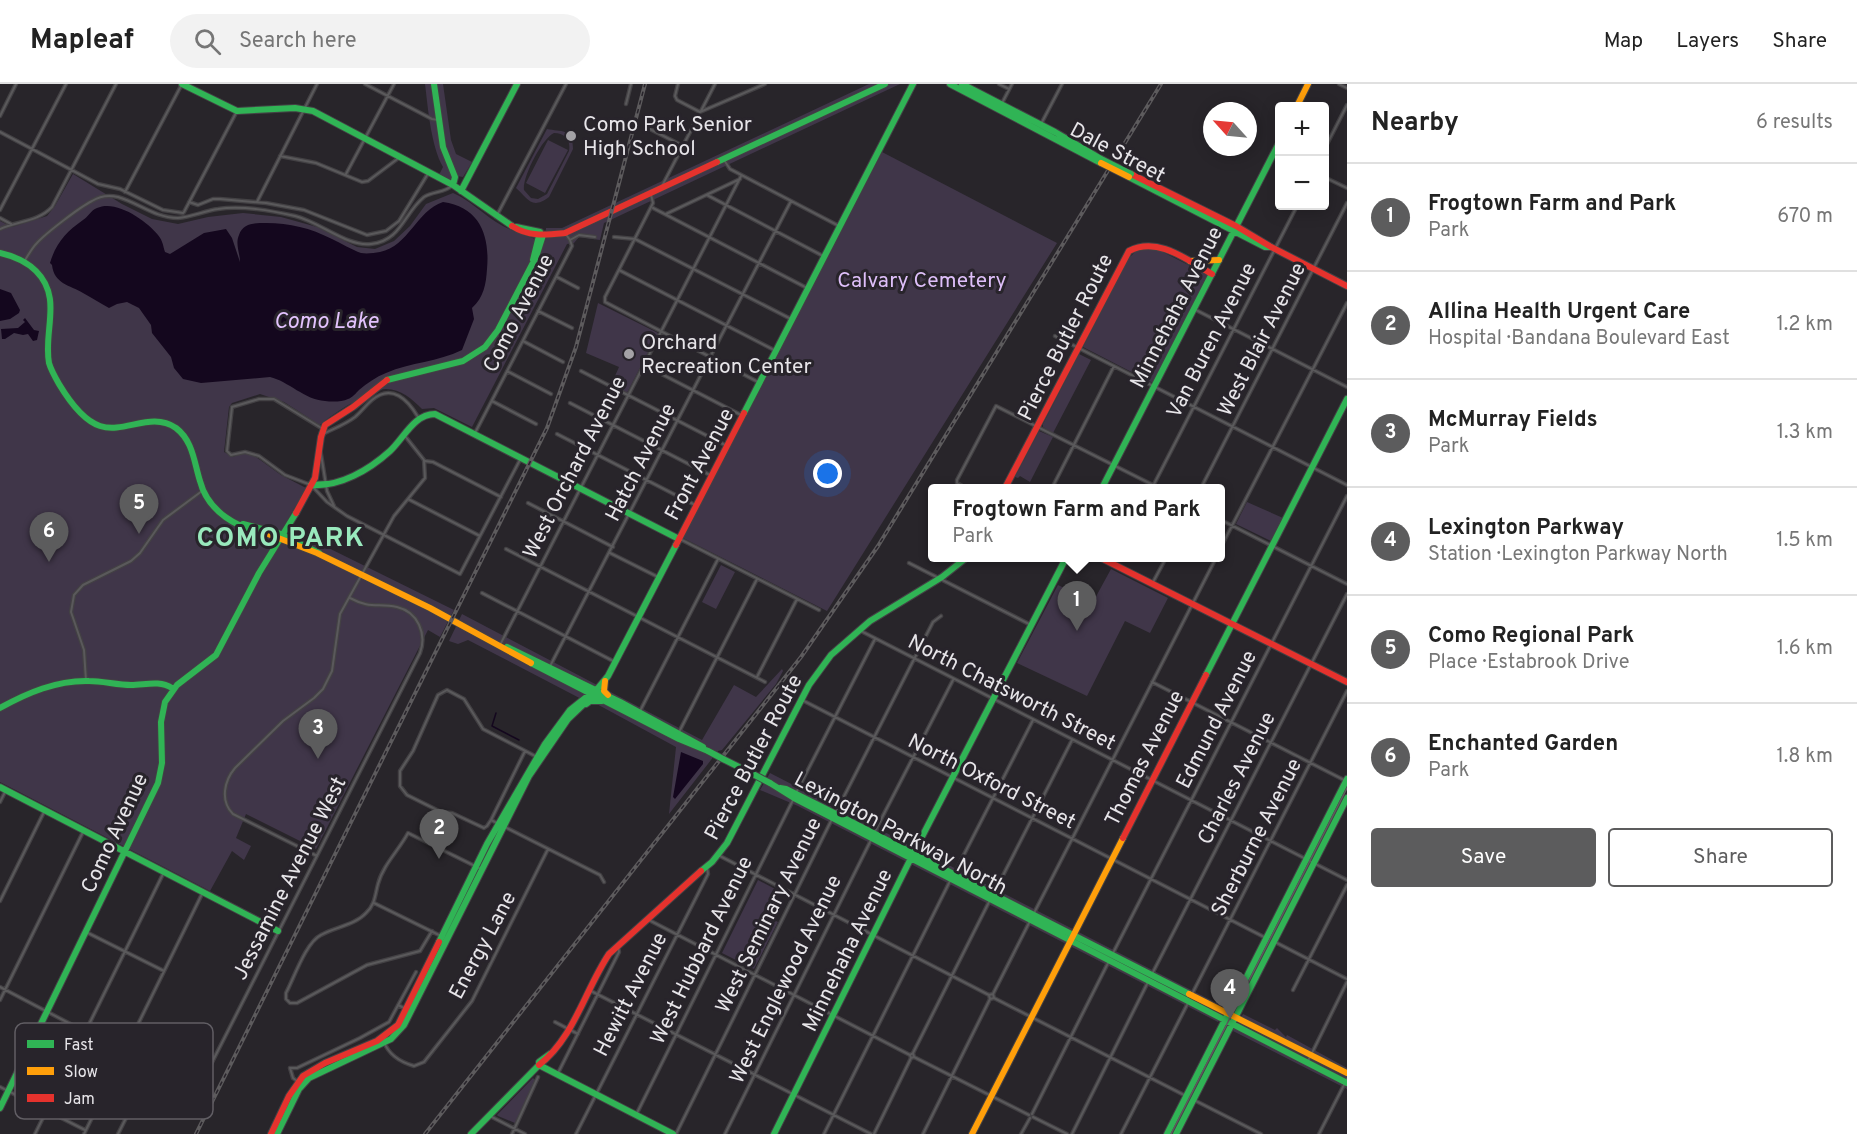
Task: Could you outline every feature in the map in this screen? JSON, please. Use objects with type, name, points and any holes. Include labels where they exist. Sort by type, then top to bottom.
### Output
[{"type":"street","points":[[0,116],[16,84]]},
{"type":"street","points":[[0,210],[66,84]]},
{"type":"street","points":[[0,230],[11,224],[39,217],[53,205],[116,84]]},
{"type":"street","points":[[125,192],[182,84],[237,111],[305,108],[429,172],[454,182],[470,174]]},
{"type":"street","points":[[257,202],[317,84]]},
{"type":"street","points":[[365,84],[438,120]]},
{"type":"street","points":[[345,176],[393,84]]},
{"type":"street","points":[[434,84],[438,120],[454,182],[496,217],[530,234],[536,240],[536,248]]},
{"type":"street","points":[[461,190],[517,84]]},
{"type":"street","points":[[496,217],[565,84]]},
{"type":"street","points":[[626,104],[631,84]]},
{"type":"street","points":[[678,84],[675,96],[677,100],[700,112]]},
{"type":"street","points":[[661,189],[715,84]]},
{"type":"street","points":[[700,112],[765,84]]},
{"type":"street","name":"Como Avenue","points":[[475,434],[572,246],[565,233],[885,84]]},
{"type":"street","name":"Front Avenue","points":[[593,692],[606,680],[913,84]]},
{"type":"street","name":"Dale Street","points":[[950,84],[1041,124],[1102,161]]},
{"type":"street","name":"Dale Street","points":[[962,84],[1130,176],[1235,228],[1265,247],[1273,248],[1347,286]]},
{"type":"street","points":[[999,84],[1009,89]]},
{"type":"street","points":[[1000,106],[1012,84]]},
{"type":"street","points":[[1041,124],[1062,84]]},
{"type":"street","points":[[1299,102],[1308,84]]},
{"type":"street","points":[[1339,84],[1347,88]]},
{"type":"street","points":[[1329,140],[1347,105]]},
{"type":"street","points":[[183,215],[237,111]]},
{"type":"street","points":[[646,127],[683,146]]},
{"type":"street","points":[[0,132],[98,184],[125,192],[155,207],[183,215]]},
{"type":"street","points":[[280,156],[316,164],[359,182],[365,182],[401,156]]},
{"type":"street","name":"Minnehaha Avenue","points":[[1104,484],[1235,228],[1275,156]]},
{"type":"street","points":[[724,160],[740,178],[839,226]]},
{"type":"street","points":[[189,201],[198,205],[213,199],[257,202],[304,210],[368,235],[393,227],[399,221],[429,172]]},
{"type":"street","points":[[665,214],[740,178]]},
{"type":"street","name":"West Orchard Avenue","points":[[500,645],[740,178]]},
{"type":"street","points":[[1329,179],[1347,188]]},
{"type":"street","points":[[24,262],[40,240],[99,197],[117,197],[168,218],[224,208],[281,213],[309,220],[357,243],[373,244],[386,240],[396,233],[425,197],[450,189],[454,182]]},
{"type":"street","points":[[650,194],[653,203],[605,297],[605,302],[760,383]]},
{"type":"street","points":[[707,195],[823,256]]},
{"type":"street","name":"Hatch Avenue","points":[[549,670],[791,201]]},
{"type":"street","name":"West Blair Avenue","points":[[1204,484],[1347,203]]},
{"type":"street","points":[[651,207],[807,288]]},
{"type":"street","name":"Van Buren Avenue","points":[[1154,484],[1294,210]]},
{"type":"street","points":[[0,218],[11,224]]},
{"type":"street","points":[[516,227],[541,234]]},
{"type":"street","points":[[530,234],[565,233]]},
{"type":"street","points":[[532,264],[541,234]]},
{"type":"street","points":[[0,708],[46,687],[86,681],[131,685],[164,683],[172,688],[216,656],[255,581],[311,485],[319,466],[322,431],[329,421],[355,406],[373,389],[388,380],[458,363],[482,350],[498,330],[532,264],[539,250],[541,234]]},
{"type":"street","points":[[570,240],[579,235],[595,237]]},
{"type":"street","points":[[614,237],[635,239],[791,319]]},
{"type":"street","name":"Pierce Butler Route","points":[[1008,484],[1125,257],[1132,249],[1151,243],[1212,274]]},
{"type":"street","points":[[0,253],[24,262],[42,276],[50,289],[52,300],[50,365],[57,380],[80,412],[92,422],[107,427],[117,428],[154,420],[165,422],[176,428],[191,447],[202,491],[211,507],[256,532],[281,536],[322,555],[361,577],[593,692],[611,698],[677,735]]},
{"type":"street","points":[[1187,261],[1219,260]]},
{"type":"street","points":[[619,270],[776,351]]},
{"type":"street","points":[[556,277],[578,288]]},
{"type":"street","points":[[1225,539],[1347,303]]},
{"type":"street","points":[[1194,309],[1347,387]]},
{"type":"street","points":[[538,311],[572,328]]},
{"type":"street","points":[[1055,336],[1347,485]]},
{"type":"street","points":[[523,341],[563,362]]},
{"type":"street","points":[[644,365],[743,416]]},
{"type":"street","points":[[1054,484],[1114,366]]},
{"type":"street","points":[[507,371],[551,394]]},
{"type":"street","points":[[581,371],[727,446]]},
{"type":"street","points":[[419,418],[406,400],[395,395],[383,394],[370,401],[350,421],[325,433],[274,399],[259,399],[232,407],[228,453],[233,455],[245,452],[255,454],[281,473],[311,485],[325,486],[364,471],[378,461],[405,436],[419,418],[429,414],[439,415],[819,610]]},
{"type":"street","name":"Thomas Avenue","points":[[972,1134],[1347,399]]},
{"type":"street","points":[[492,401],[536,424]]},
{"type":"street","points":[[570,403],[712,476]]},
{"type":"street","points":[[958,484],[996,406],[1114,465],[1147,484]]},
{"type":"street","points":[[557,434],[697,506]]},
{"type":"street","points":[[317,856],[233,814],[224,799],[230,774],[283,721],[314,698],[323,688],[332,671],[340,614],[382,535],[407,498],[423,482],[426,472],[424,460],[405,436]]},
{"type":"street","points":[[320,447],[327,491],[334,506]]},
{"type":"street","points":[[311,485],[327,502],[347,516],[460,574],[521,458]]},
{"type":"street","points":[[424,460],[433,462],[501,497]]},
{"type":"street","points":[[86,681],[84,650],[71,612],[74,595],[87,582],[131,561],[140,553],[163,520],[202,491]]},
{"type":"street","name":"Edmund Avenue","points":[[1022,1134],[1347,496]]},
{"type":"street","points":[[407,498],[480,536]]},
{"type":"street","points":[[528,503],[613,547]]},
{"type":"street","points":[[1225,522],[1347,584]]},
{"type":"street","points":[[506,549],[765,681]]},
{"type":"street","points":[[610,553],[658,577]]},
{"type":"street","points":[[639,713],[718,559]]},
{"type":"street","name":"Pierce Butler Route","points":[[471,1134],[538,1065],[543,1063],[569,1030],[602,963],[647,919],[707,870],[736,830],[802,700],[824,662],[856,629],[940,578],[961,562]]},
{"type":"street","name":"Minnehaha Avenue","points":[[774,1134],[1064,562]]},
{"type":"street","points":[[1114,562],[1152,584],[1347,682]]},
{"type":"street","points":[[1152,584],[1164,562]]},
{"type":"street","points":[[923,1134],[1111,760],[1214,562]]},
{"type":"street","points":[[909,563],[1031,625]]},
{"type":"street","points":[[677,735],[758,579]]},
{"type":"street","points":[[482,593],[615,662]]},
{"type":"street","name":"Charles Avenue","points":[[1072,1134],[1347,594]]},
{"type":"street","name":"Jessamine Avenue West","points":[[213,1060],[278,931],[288,916],[422,645],[420,628],[408,612],[391,606],[367,606],[350,598]]},
{"type":"street","points":[[757,677],[796,599]]},
{"type":"street","name":"West Seminary Avenue","points":[[674,1134],[933,622],[940,616]]},
{"type":"street","name":"North Chatsworth Street","points":[[856,629],[1347,880]]},
{"type":"street","name":"West Hubbard Avenue","points":[[636,1115],[875,639]]},
{"type":"street","points":[[606,680],[604,691],[611,698]]},
{"type":"street","name":"West Englewood Avenue","points":[[725,1134],[953,680]]},
{"type":"street","points":[[1152,682],[1347,780],[1167,1134]]},
{"type":"street","name":"Como Avenue","points":[[40,1023],[161,776],[163,763],[161,716],[172,688]]},
{"type":"street","points":[[525,751],[486,828],[481,828],[452,813],[441,812],[410,797],[401,788],[399,781],[400,771],[418,742],[438,695],[447,690],[461,697],[483,729],[538,757]]},
{"type":"street","name":"Sherburne Avenue","points":[[1121,1134],[1347,691]]},
{"type":"street","points":[[593,692],[603,701],[677,735]]},
{"type":"street","points":[[271,1134],[299,1084],[310,1071],[383,1040],[408,1010],[501,825],[522,776],[593,692]]},
{"type":"street","points":[[538,757],[564,716],[585,696],[593,692]]},
{"type":"street","name":"North Oxford Street","points":[[802,700],[1266,938]]},
{"type":"street","points":[[578,708],[590,701],[603,701]]},
{"type":"street","points":[[824,1134],[952,876],[1033,720]]},
{"type":"street","name":"Lexington Parkway North","points":[[677,735],[1226,1016],[1308,1059],[1346,1082]]},
{"type":"street","points":[[589,990],[872,1134],[1072,740]]},
{"type":"street","points":[[0,802],[3,788],[278,931]]},
{"type":"street","points":[[1176,1134],[1347,798]]},
{"type":"street","points":[[0,901],[45,810]]},
{"type":"street","points":[[491,820],[600,875],[604,882]]},
{"type":"street","points":[[0,1000],[84,830]]},
{"type":"street","points":[[432,931],[420,951],[370,963],[301,1001],[293,1003],[287,1001],[286,993],[313,941],[320,935],[364,915],[377,894],[379,882],[389,861],[400,848],[408,833],[479,868]]},
{"type":"street","name":"Energy Lane","points":[[383,1040],[393,1056],[417,1066],[424,1062],[472,1001],[548,849]]},
{"type":"street","points":[[718,855],[1186,1096]]},
{"type":"street","name":"Hewitt Avenue","points":[[576,1134],[707,870]]},
{"type":"street","points":[[90,1023],[164,872]]},
{"type":"street","points":[[1293,990],[1347,885]]},
{"type":"street","points":[[138,1023],[203,892]]},
{"type":"street","points":[[373,902],[444,938]]},
{"type":"street","points":[[647,919],[1067,1134]]},
{"type":"street","points":[[86,932],[164,971]]},
{"type":"street","points":[[1275,942],[1347,981],[1308,1059]]},
{"type":"street","points":[[557,1075],[618,954],[618,946]]},
{"type":"street","points":[[299,1084],[291,1074],[290,1068],[297,1068],[389,1022],[416,972]]},
{"type":"street","points":[[0,987],[69,1023]]},
{"type":"street","points":[[398,1005],[408,1010]]},
{"type":"street","points":[[555,1022],[578,1034]]},
{"type":"street","name":"Lexington Parkway North","points":[[1308,1059],[1347,1073]]},
{"type":"street","points":[[538,1065],[674,1134]]},
{"type":"street","name":"Como Avenue","points":[[0,1108],[15,1075]]},
{"type":"street","points":[[512,1134],[538,1077]]},
{"type":"street","points":[[1319,1134],[1346,1082]]},
{"type":"street","points":[[277,1134],[299,1084]]},
{"type":"street","points":[[0,1087],[15,1094]]},
{"type":"street","name":"Como Avenue","points":[[0,1103],[8,1090]]},
{"type":"street","points":[[1194,1100],[1261,1134]]},
{"type":"street","points":[[489,1116],[525,1134]]},
{"type":"street","points":[[35,1134],[43,1119]]},
{"type":"street","points":[[61,1119],[85,1132]]},
{"type":"street","name":"Jessamine Avenue West","points":[[118,1134],[126,1119]]},
{"type":"green space","points":[[425,84],[443,84],[451,140],[456,154],[472,162],[463,177],[457,176],[450,180],[439,175],[443,167],[433,138]]},
{"type":"green space","points":[[869,84],[900,84],[604,223],[600,240],[579,237],[574,243],[567,244],[472,427],[434,408],[422,409],[410,398],[391,389],[379,390],[362,397],[320,425],[284,402],[260,394],[232,403],[229,407],[224,452],[233,457],[242,453],[252,454],[281,475],[306,488],[284,526],[454,610],[440,637],[428,630],[316,849],[246,814],[236,838],[251,846],[244,860],[232,851],[210,891],[0,782],[0,221],[12,227],[47,216],[73,174],[122,204],[152,219],[178,224],[208,217],[243,213],[281,217],[317,227],[357,247],[375,249],[394,241],[410,226],[426,204],[453,193],[501,225],[519,234],[545,242],[546,228],[562,228]]},
{"type":"green space","points":[[547,129],[565,132],[571,137],[573,149],[549,197],[534,203],[516,188]],"holes":[[[558,133],[568,140],[569,151],[547,194],[538,199],[531,198],[524,190],[529,168],[544,142],[549,136]]]},
{"type":"green space","points":[[548,140],[568,150],[545,193],[526,183]]},
{"type":"green space","name":"Calvary Cemetery","points":[[882,152],[1057,243],[827,611],[683,538]]},
{"type":"green space","points":[[1145,248],[1157,249],[1208,275],[1153,383],[1083,347],[1129,258],[1136,251]]},
{"type":"green space","points":[[598,303],[658,333],[627,393],[611,385],[619,367],[586,353]]},
{"type":"green space","points":[[1079,354],[1091,360],[1053,433],[1043,427],[1043,424]]},
{"type":"green space","points":[[1039,431],[1053,437],[1030,482],[1020,476],[1015,477]]},
{"type":"green space","points":[[1247,502],[1283,518],[1271,541],[1236,524]]},
{"type":"green space","points":[[721,565],[735,572],[716,609],[702,602]]},
{"type":"green space","points":[[1111,569],[1168,598],[1150,633],[1125,621],[1087,696],[1017,663],[1058,585],[1093,602]]},
{"type":"green space","points":[[462,614],[702,740],[734,685],[756,697],[782,669],[783,671],[776,684],[722,750],[718,751],[669,814],[676,747],[593,702],[589,703],[468,640],[458,644],[449,641]]},
{"type":"green space","points":[[770,773],[1226,1008],[1218,1022],[798,806],[760,790]]},
{"type":"green space","points":[[758,880],[775,889],[762,914],[778,922],[754,969],[722,953]]},
{"type":"green space","points":[[1243,1014],[1275,1030],[1277,1028],[1286,1037],[1287,1035],[1347,1068],[1347,1089],[1233,1031]]},
{"type":"green space","points":[[533,1078],[535,1080],[515,1123],[498,1116],[497,1115]]},
{"type":"water","name":"Como Lake","points":[[443,202],[456,205],[474,217],[480,225],[487,245],[485,285],[482,295],[472,308],[474,319],[462,350],[386,373],[368,383],[351,398],[334,402],[310,397],[270,377],[201,383],[183,379],[174,368],[171,357],[152,333],[151,325],[139,308],[127,302],[109,308],[59,280],[50,263],[55,250],[67,234],[93,210],[105,206],[122,209],[139,218],[158,235],[165,252],[170,254],[204,233],[226,229],[232,238],[240,262],[238,238],[243,228],[250,224],[292,225],[324,235],[361,253],[373,253],[398,243],[426,213]]},
{"type":"water","points":[[0,289],[11,293],[20,310],[10,319],[0,321]]},
{"type":"water","points":[[25,318],[34,330],[39,331],[37,340],[33,341],[28,334],[14,333],[2,339],[1,329],[18,328],[25,322],[23,320]]},
{"type":"water","points":[[681,752],[703,761],[703,764],[675,799],[673,797]]},
{"type":"waterway","points":[[496,713],[492,726],[519,740]]},
{"type":"tram line","points":[[1171,1134],[1347,788]]},
{"type":"railway","points":[[213,1100],[547,428],[576,347],[645,84]]},
{"type":"railway","points":[[425,1134],[801,657],[878,546],[1161,84]]},
{"type":"railway","points":[[196,1134],[203,1119]]},
{"type":"traffic: fast","points":[[182,84],[237,111],[295,108],[313,111],[453,185],[512,226]]},
{"type":"traffic: fast","points":[[434,84],[443,147],[455,177],[453,185]]},
{"type":"traffic: fast","points":[[461,191],[517,84]]},
{"type":"traffic: fast","points":[[717,162],[885,84]]},
{"type":"traffic: fast","points":[[744,413],[913,84]]},
{"type":"traffic: fast","points":[[950,84],[1101,163]]},
{"type":"traffic: fast","points":[[962,84],[1055,132],[1103,160]]},
{"type":"traffic: fast","points":[[1104,484],[1275,151]]},
{"type":"traffic: fast","points":[[1103,160],[1131,174]]},
{"type":"traffic: fast","points":[[1129,177],[1265,247],[1270,247]]},
{"type":"traffic: fast","points":[[516,227],[540,232]]},
{"type":"traffic: fast","points":[[533,260],[540,232]]},
{"type":"traffic: fast","points":[[387,380],[463,361],[485,347],[498,330],[536,257],[543,235]]},
{"type":"traffic: fast","points":[[0,253],[28,265],[44,281],[49,292],[50,304],[49,363],[63,390],[81,414],[93,423],[109,428],[148,422],[167,423],[176,428],[189,445],[204,492],[210,502],[235,523],[268,534]]},
{"type":"traffic: fast","points":[[1206,675],[1347,399]]},
{"type":"traffic: fast","points":[[311,485],[333,483],[363,471],[390,451],[415,422],[435,414],[679,539]]},
{"type":"traffic: fast","points":[[311,485],[327,484]]},
{"type":"traffic: fast","points":[[41,1023],[158,783],[162,763],[161,722],[165,702],[177,685],[216,655],[259,573],[296,513]]},
{"type":"traffic: fast","points":[[243,524],[278,533],[319,553]]},
{"type":"traffic: fast","points":[[277,1134],[299,1089],[309,1078],[391,1039],[404,1025],[529,776],[568,719],[590,698],[608,676],[676,545]]},
{"type":"traffic: fast","points":[[701,871],[712,862],[727,843],[809,685],[831,655],[870,621],[942,577],[961,562]]},
{"type":"traffic: fast","points":[[774,1134],[911,858],[1064,562]]},
{"type":"traffic: fast","points":[[507,647],[620,702],[703,747]]},
{"type":"traffic: fast","points":[[531,663],[679,739],[708,751]]},
{"type":"traffic: fast","points":[[0,708],[43,688],[77,681],[131,685],[157,684],[172,688]]},
{"type":"traffic: fast","points":[[439,942],[487,844],[545,744],[570,710],[590,694]]},
{"type":"traffic: fast","points":[[586,704],[590,701],[602,701]]},
{"type":"traffic: fast","points":[[708,751],[723,759]]},
{"type":"traffic: fast","points":[[723,759],[751,773]]},
{"type":"traffic: fast","points":[[751,773],[770,783]]},
{"type":"traffic: fast","points":[[1167,1134],[1347,779]]},
{"type":"traffic: fast","points":[[770,783],[794,798],[1347,1083]]},
{"type":"traffic: fast","points":[[0,787],[278,931]]},
{"type":"traffic: fast","points":[[780,788],[832,812],[1189,994]]},
{"type":"traffic: fast","points":[[1176,1134],[1347,798]]},
{"type":"traffic: fast","points":[[471,1134],[539,1065],[539,1062],[550,1054]]},
{"type":"traffic: fast","points":[[539,1065],[673,1134]]},
{"type":"traffic: fast","points":[[0,1108],[15,1077]]},
{"type":"traffic: slow","points":[[1299,102],[1308,84]]},
{"type":"traffic: slow","points":[[1101,163],[1129,177]]},
{"type":"traffic: slow","points":[[1190,261],[1219,260]]},
{"type":"traffic: slow","points":[[268,534],[317,553],[430,608],[531,663]]},
{"type":"traffic: slow","points":[[605,681],[604,691],[608,695]]},
{"type":"traffic: slow","points":[[972,1134],[1123,838]]},
{"type":"traffic: slow","points":[[1189,994],[1347,1073]]},
{"type":"traffic: jam","points":[[512,226],[531,234],[565,233],[717,162]]},
{"type":"traffic: jam","points":[[1131,174],[1236,226],[1271,247],[1347,286]]},
{"type":"traffic: jam","points":[[1007,484],[1129,251],[1140,247],[1161,248],[1212,274]]},
{"type":"traffic: jam","points":[[296,513],[315,478],[325,425],[353,407],[387,380]]},
{"type":"traffic: jam","points":[[676,545],[744,413]]},
{"type":"traffic: jam","points":[[1109,562],[1347,682]]},
{"type":"traffic: jam","points":[[1123,838],[1206,675]]},
{"type":"traffic: jam","points":[[539,1065],[551,1054],[570,1028],[609,954],[701,871]]},
{"type":"traffic: jam","points":[[271,1134],[289,1096],[303,1076],[325,1063],[377,1041],[398,1025],[439,942]]},
{"type":"place","name":"Como Park Senior High School","points":[[571,136]]},
{"type":"place","name":"Orchard Recreation Center","points":[[629,354]]},
{"type":"place","name":"Como Regional Park","points":[[139,534]]},
{"type":"place","name":"Enchanted Garden","points":[[49,562]]},
{"type":"place","name":"Frogtown Farm and Park","points":[[1077,631]]},
{"type":"place","name":"McMurray Fields","points":[[318,759]]},
{"type":"place","name":"Allina Health Urgent Care","points":[[439,859]]},
{"type":"place","name":"Lexington Parkway","points":[[1230,1019]]},
{"type":"district","name":"COMO PARK","points":[[281,537]]}]
